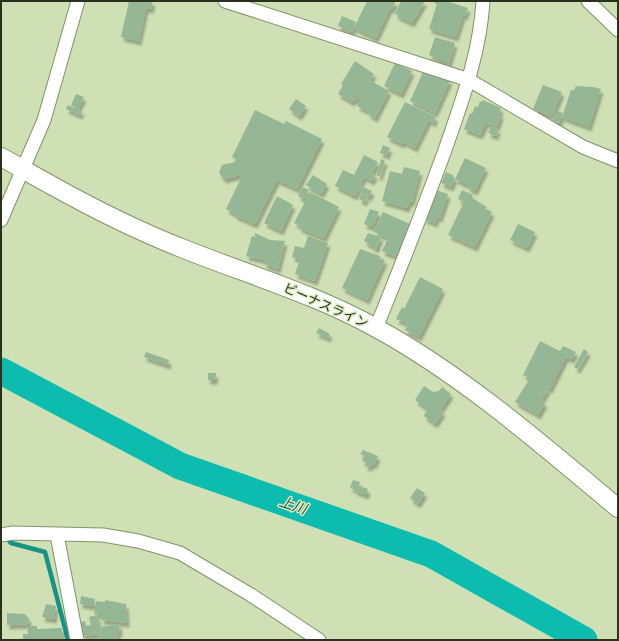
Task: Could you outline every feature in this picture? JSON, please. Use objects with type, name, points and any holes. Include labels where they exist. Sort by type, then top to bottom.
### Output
[{"type":"main road","name":"ビーナスライン","points":[[1,157],[23,168],[50,185],[112,217],[183,249],[315,297],[408,346],[468,388],[558,458],[618,508]]},
{"type":"street","points":[[1,220],[44,120],[78,1]]},
{"type":"street","points":[[225,1],[469,80],[583,146],[618,161]]},
{"type":"street","points":[[376,328],[419,222],[469,80],[481,24],[483,1]]},
{"type":"street","points":[[588,1],[618,30]]},
{"type":"street","points":[[7,534],[103,535],[138,541],[180,553],[251,594],[319,640]]},
{"type":"street","points":[[57,535],[77,640]]},
{"type":"building","points":[[129,1],[153,1],[151,9],[146,8],[139,41],[121,37]]},
{"type":"building","points":[[367,1],[396,1],[392,9],[390,8],[376,38],[354,28]]},
{"type":"building","points":[[401,1],[425,1],[412,23],[395,14]]},
{"type":"building","points":[[434,1],[446,1],[468,8],[465,16],[463,15],[456,37],[429,29],[437,4],[434,3]]},
{"type":"building","points":[[342,16],[356,22],[352,32],[338,26]]},
{"type":"building","points":[[435,37],[455,43],[449,63],[429,55]]},
{"type":"building","points":[[355,61],[374,74],[357,101],[354,99],[352,102],[338,94],[343,85],[341,84]]},
{"type":"building","points":[[395,63],[412,71],[401,94],[384,86]]},
{"type":"building","points":[[424,70],[450,80],[435,113],[410,101]]},
{"type":"building","points":[[371,81],[389,91],[375,118],[368,114],[369,112],[357,106]]},
{"type":"building","points":[[543,85],[562,92],[552,116],[533,109]]},
{"type":"building","points":[[576,86],[601,89],[589,127],[562,117],[571,90],[574,90]]},
{"type":"building","points":[[76,94],[84,97],[78,109],[71,105]]},
{"type":"building","points":[[296,99],[306,106],[299,116],[289,109]]},
{"type":"building","points":[[483,100],[501,108],[499,114],[501,115],[497,127],[486,123],[480,135],[464,129],[470,113],[472,114],[475,106],[478,107],[480,101],[482,102]]},
{"type":"building","points":[[405,102],[436,117],[433,123],[429,120],[415,148],[404,142],[402,144],[387,137]]},
{"type":"building","points":[[68,105],[82,111],[80,115],[66,109]]},
{"type":"building","points":[[255,110],[284,124],[286,121],[322,139],[297,189],[277,180],[255,224],[234,215],[235,214],[226,209],[242,176],[239,175],[224,179],[219,173],[222,165],[235,162],[236,159],[232,157]]},
{"type":"building","points":[[557,111],[563,113],[559,123],[553,121]]},
{"type":"building","points":[[491,127],[498,129],[496,136],[488,133]]},
{"type":"building","points":[[383,145],[390,148],[387,155],[380,153]]},
{"type":"building","points":[[364,155],[378,162],[372,173],[375,175],[372,181],[364,177],[355,196],[335,186],[343,170],[354,175]]},
{"type":"building","points":[[465,158],[486,168],[475,191],[468,188],[469,186],[455,179]]},
{"type":"building","points":[[381,159],[385,161],[380,176],[377,176]]},
{"type":"building","points":[[404,167],[420,171],[412,202],[409,202],[407,208],[382,201],[390,171],[402,174]]},
{"type":"building","points":[[446,172],[453,175],[455,178],[451,187],[441,183]]},
{"type":"building","points":[[313,175],[327,184],[321,194],[306,185]]},
{"type":"building","points":[[361,186],[372,191],[369,197],[358,191]]},
{"type":"building","points":[[302,187],[309,190],[304,199],[298,196]]},
{"type":"building","points":[[433,189],[448,194],[440,218],[437,217],[435,223],[424,219]]},
{"type":"building","points":[[462,190],[473,195],[472,198],[487,207],[485,209],[492,212],[475,247],[448,235],[464,202],[458,199]]},
{"type":"building","points":[[310,192],[339,207],[324,238],[299,228],[300,226],[294,223]]},
{"type":"building","points":[[361,195],[367,197],[364,202],[359,199]]},
{"type":"building","points":[[277,196],[293,205],[281,231],[264,223]]},
{"type":"building","points":[[370,209],[379,212],[372,227],[364,224]]},
{"type":"building","points":[[383,212],[410,224],[405,235],[409,236],[400,258],[382,251],[388,238],[374,232]]},
{"type":"building","points":[[518,224],[535,232],[527,248],[510,240]]},
{"type":"building","points":[[255,233],[270,240],[285,241],[278,269],[264,264],[265,260],[246,256],[252,236],[255,237]]},
{"type":"building","points":[[368,233],[381,237],[376,249],[364,241]]},
{"type":"building","points":[[308,236],[328,243],[315,281],[295,274],[300,259],[292,257],[295,246],[304,248]]},
{"type":"building","points":[[360,249],[380,256],[380,258],[385,260],[367,300],[342,288]]},
{"type":"building","points":[[420,277],[443,289],[419,337],[405,330],[408,324],[396,319],[402,307],[404,309]]},
{"type":"building","points":[[319,328],[330,334],[328,338],[316,333]]},
{"type":"building","points":[[540,341],[560,351],[563,346],[576,352],[572,359],[566,357],[550,389],[523,375]]},
{"type":"building","points":[[584,349],[588,352],[578,369],[574,367]]},
{"type":"building","points":[[146,352],[169,360],[168,365],[144,357]]},
{"type":"building","points":[[208,373],[216,373],[215,380],[208,380]]},
{"type":"building","points":[[530,378],[548,389],[541,401],[545,403],[538,415],[515,402]]},
{"type":"building","points":[[424,386],[433,392],[439,391],[442,387],[451,394],[440,410],[443,412],[435,424],[424,416],[427,409],[415,400]]},
{"type":"building","points":[[363,450],[378,456],[374,465],[371,464],[370,467],[365,466],[366,462],[362,461],[364,456],[360,454]]},
{"type":"building","points":[[353,480],[360,482],[359,486],[368,489],[366,495],[350,488]]},
{"type":"building","points":[[417,488],[425,493],[418,504],[410,498]]},
{"type":"building","points":[[81,596],[95,599],[94,606],[80,604]]},
{"type":"building","points":[[105,600],[126,604],[127,623],[101,620],[102,615],[94,614],[96,601],[105,602]]},
{"type":"building","points":[[46,604],[56,606],[54,619],[42,617]]},
{"type":"building","points":[[7,613],[25,614],[29,619],[28,624],[7,625]]},
{"type":"building","points":[[97,615],[102,634],[102,627],[119,624],[120,632],[117,633],[118,639],[100,640],[99,634],[83,636],[81,622],[85,621],[86,626],[91,625],[89,617]]},
{"type":"building","points":[[27,626],[37,626],[37,629],[62,628],[62,640],[23,640],[23,634],[28,634]]},
{"type":"waterway","name":"上川","points":[[1,371],[180,466],[431,554],[584,640]]},
{"type":"waterway","points":[[6,537],[11,543],[45,552],[68,640]]}]
